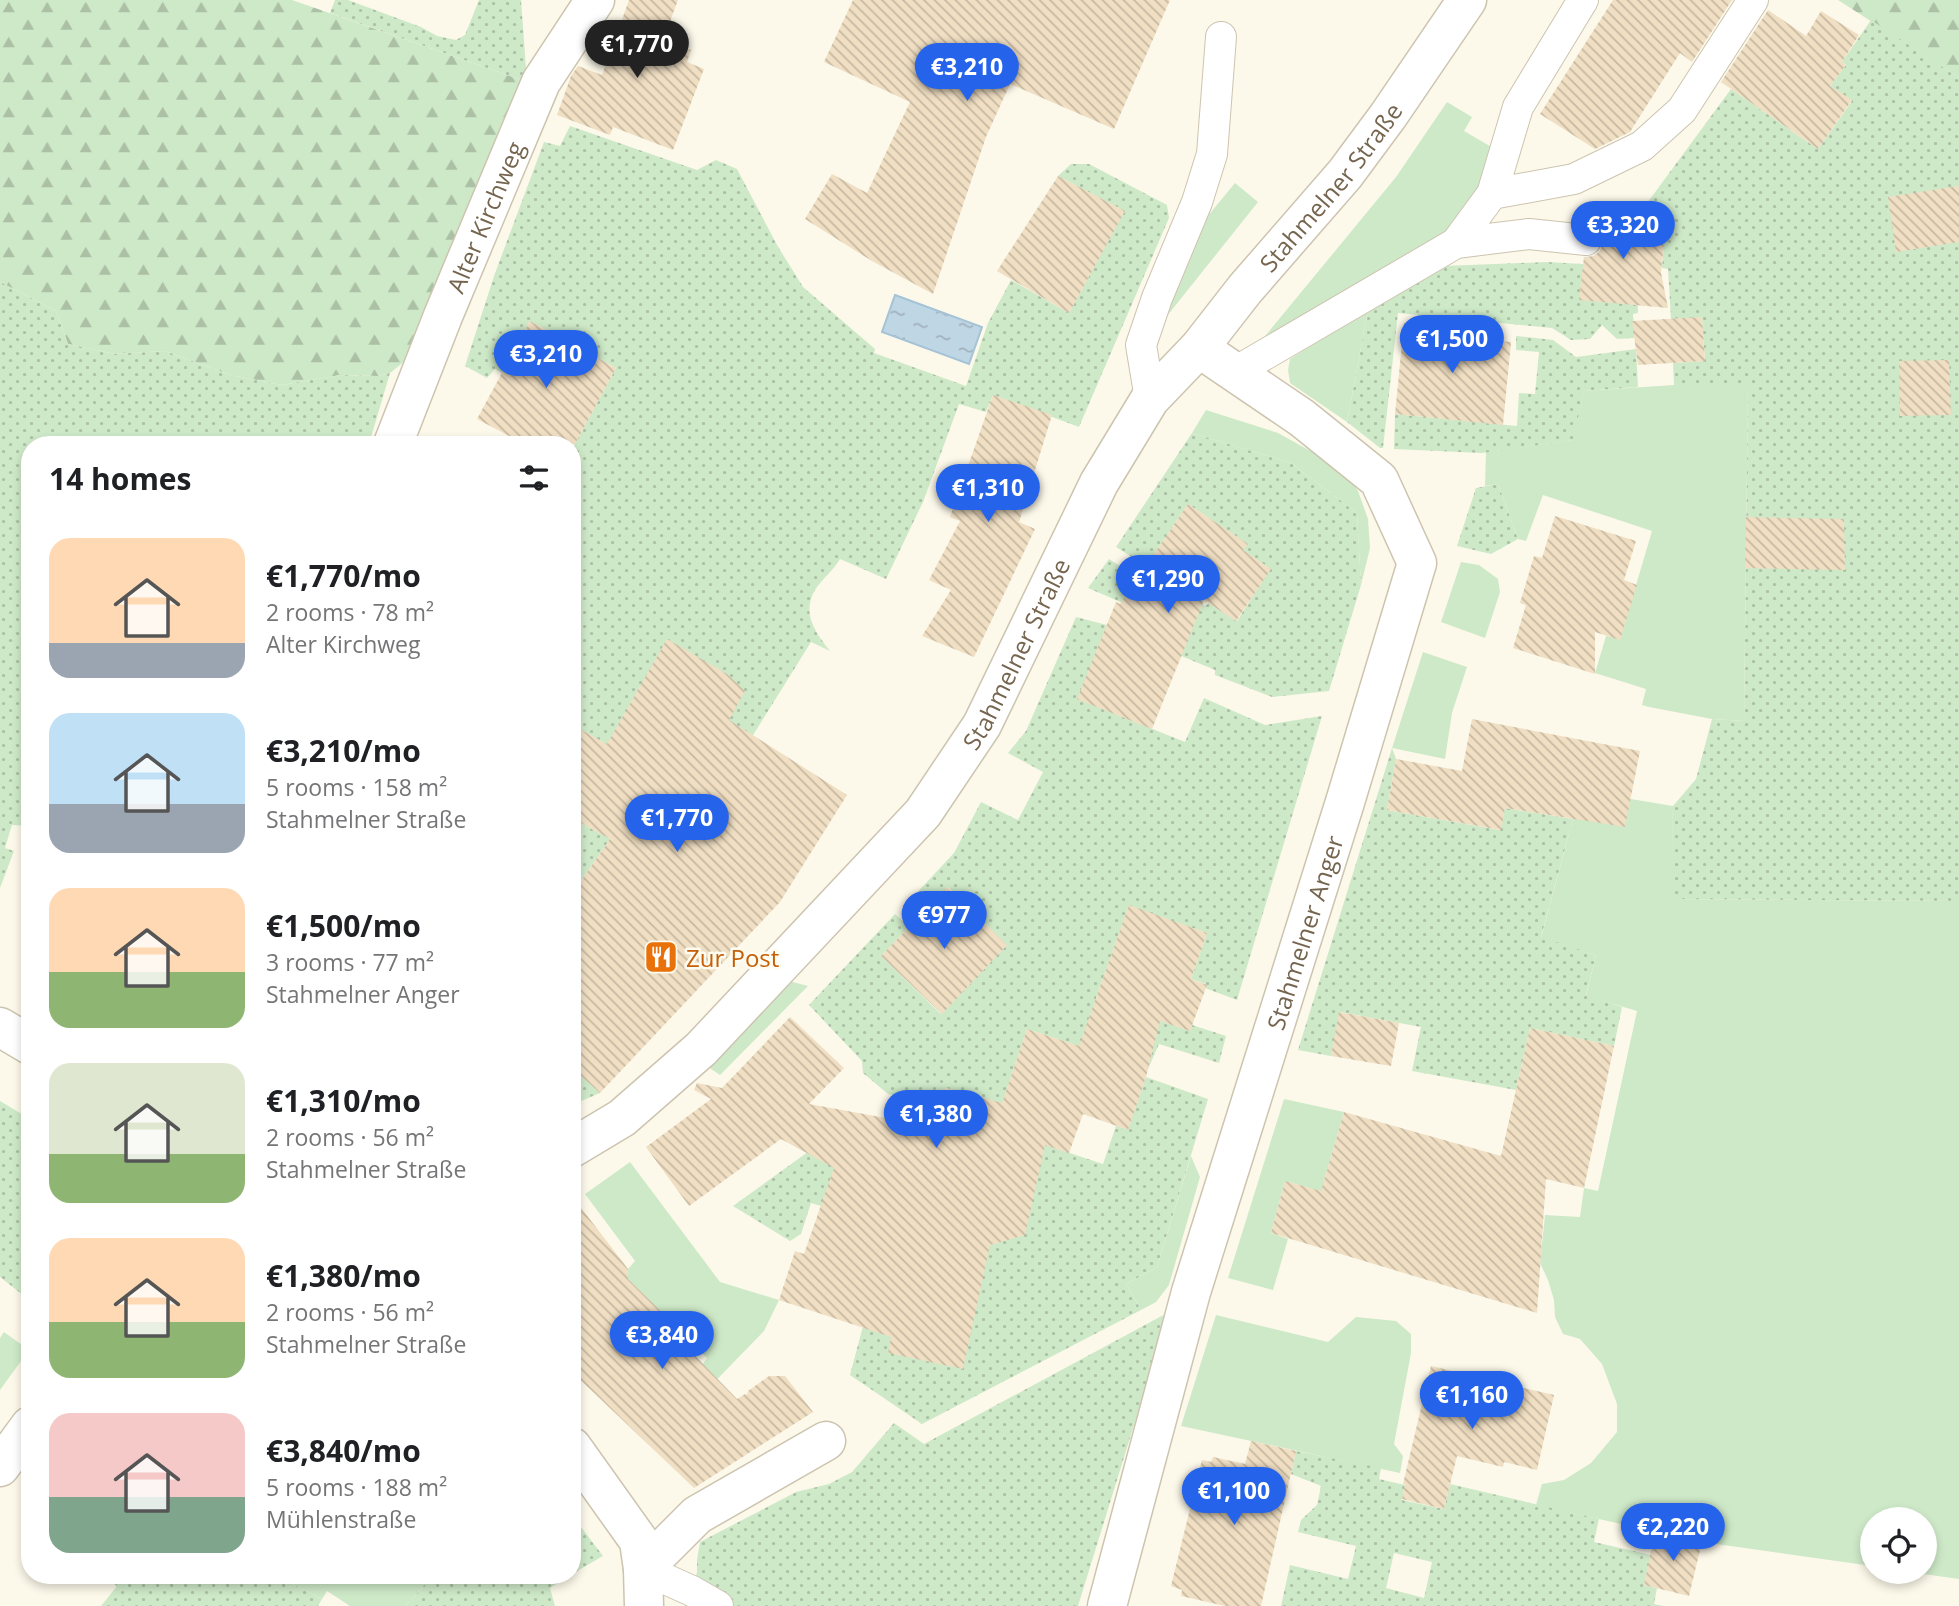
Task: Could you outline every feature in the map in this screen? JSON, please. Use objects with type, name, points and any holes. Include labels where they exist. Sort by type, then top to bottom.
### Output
[{"type":"street","name":"Alter Kirchweg","points":[[396,436],[541,82],[595,0]]},
{"type":"street","name":"Stahmelner Straße","points":[[581,1143],[622,1118],[701,1049],[923,813],[982,725],[1099,483],[1150,399],[1199,348],[1245,289],[1345,174],[1467,0]]},
{"type":"street","name":"Stahmelner Anger","points":[[1107,1606],[1191,1292],[1385,675],[1416,563],[1379,480],[1302,418],[1199,348]]},
{"type":"street","points":[[0,1027],[21,1040]]},
{"type":"street","points":[[0,1467],[21,1438]]},
{"type":"street","points":[[643,1588],[697,1515],[826,1441]]},
{"type":"street","points":[[581,1460],[639,1541],[643,1588]]},
{"type":"lane","points":[[1456,243],[1492,194],[1518,107],[1583,0]]},
{"type":"lane","points":[[1492,194],[1573,179],[1642,146],[1682,110],[1753,0]]},
{"type":"lane","points":[[1150,399],[1142,345],[1157,298],[1197,202],[1212,154],[1221,37]]},
{"type":"lane","points":[[1235,372],[1456,243],[1529,234],[1586,240]]},
{"type":"lane","points":[[643,1588],[692,1591],[718,1606]]},
{"type":"green space","points":[[0,0],[292,0],[527,82],[415,353],[390,373],[378,376],[340,375],[282,385],[230,375],[165,351],[115,354],[68,344],[56,311],[0,282]]},
{"type":"green space","points":[[335,0],[348,0],[421,27],[437,36],[456,40],[465,35],[479,0],[521,0],[527,82],[330,13]]},
{"type":"green space","points":[[1838,0],[1959,0],[1959,78]]},
{"type":"green space","points":[[1871,20],[1959,78],[1959,901],[1671,899],[1673,806],[1696,779],[1712,719],[1744,721],[1748,386],[1674,385],[1673,363],[1705,361],[1702,318],[1671,319],[1668,269],[1662,268],[1664,243],[1643,241],[1646,211],[1642,210],[1731,89],[1818,149],[1852,101],[1830,86],[1846,65],[1842,62]]},
{"type":"green space","points":[[1447,102],[1472,117],[1464,131],[1495,149],[1481,186],[1447,238],[1261,341],[1396,177]]},
{"type":"green space","points":[[570,126],[697,170],[716,160],[737,169],[777,245],[803,287],[875,349],[874,353],[966,386],[988,323],[1011,280],[1069,313],[1124,211],[1058,176],[1071,164],[1089,164],[1167,205],[1169,218],[1079,427],[993,395],[986,412],[959,404],[923,502],[886,579],[840,559],[818,586],[811,599],[810,615],[815,630],[830,651],[811,642],[709,806],[656,772],[581,730],[579,436],[616,368],[530,321],[502,373],[495,369],[487,378],[465,366],[494,276],[544,142],[560,146]]},
{"type":"green space","points":[[1235,183],[1258,202],[1163,321],[1202,223]]},
{"type":"green space","points":[[1547,262],[1636,267],[1638,313],[1633,314],[1634,338],[1617,339],[1602,325],[1590,339],[1571,340],[1552,328],[1398,313],[1383,448],[1347,422],[1368,310],[1444,266]]},
{"type":"green space","points":[[0,282],[56,311],[68,344],[115,354],[165,351],[230,375],[282,385],[340,375],[378,376],[390,373],[371,436],[21,436],[21,826],[12,825],[5,848],[14,851],[0,888]]},
{"type":"green space","points":[[1368,310],[1347,422],[1290,383],[1290,359]]},
{"type":"green space","points":[[1516,336],[1553,340],[1576,357],[1636,349],[1638,387],[1584,391],[1573,440],[1482,453],[1394,449],[1395,414],[1517,426],[1519,393],[1535,394],[1539,352],[1516,350]]},
{"type":"green space","points":[[1674,385],[1748,385],[1744,721],[1712,719],[1642,705],[1646,689],[1595,673],[1606,636],[1620,639],[1652,531],[1543,495],[1526,541],[1518,539],[1498,484],[1485,486],[1486,452],[1572,440],[1584,391]]},
{"type":"green space","points":[[1206,410],[1278,433],[1343,469],[1358,491],[1368,519],[1370,548],[1361,585],[1357,513],[1291,463],[1192,433]]},
{"type":"green space","points":[[1192,433],[1291,463],[1357,513],[1361,585],[1329,691],[1272,697],[1215,675],[1215,670],[1167,650],[1176,626],[1088,588],[1109,559],[1166,595],[1173,584],[1205,606],[1209,603],[1237,621],[1270,569],[1243,550],[1247,544],[1188,504],[1146,566],[1116,547]]},
{"type":"green space","points":[[1498,484],[1518,539],[1491,554],[1457,546],[1476,488]]},
{"type":"green space","points":[[1461,562],[1479,565],[1498,579],[1500,592],[1485,638],[1441,622]]},
{"type":"green space","points":[[1076,617],[1107,625],[1078,699],[1185,742],[1204,698],[1265,725],[1322,716],[1237,1000],[1205,988],[1206,984],[1191,979],[1207,933],[1129,906],[1096,998],[1190,1031],[1192,1025],[1226,1036],[1219,1063],[1159,1044],[1148,1069],[1027,1029],[994,1128],[1103,1164],[1116,1126],[1128,1129],[1146,1077],[1208,1099],[1157,1267],[1126,1284],[1141,1310],[922,1424],[850,1375],[901,1184],[906,1098],[888,1094],[863,1073],[862,1061],[809,1005],[895,914],[909,927],[881,956],[941,1014],[1007,945],[948,887],[922,913],[909,901],[954,853],[981,802],[1018,820],[1043,772],[1008,753],[1026,731]],"holes":[[[946,1088],[985,1099],[938,1115]],[[940,1216],[1024,1235],[959,1254]]]},
{"type":"green space","points":[[1423,652],[1467,667],[1452,713],[1445,759],[1392,748]]},
{"type":"green space","points":[[1392,748],[1396,759],[1387,810],[1500,830],[1505,808],[1573,819],[1541,937],[1596,955],[1586,995],[1622,1007],[1614,1046],[1530,1028],[1516,1090],[1412,1071],[1421,1027],[1340,1012],[1331,1056],[1298,1050]]},
{"type":"green space","points":[[1631,799],[1673,806],[1672,899],[1959,901],[1959,1579],[1937,1576],[1937,1507],[1860,1507],[1860,1564],[1702,1542],[1536,1505],[1542,1484],[1564,1480],[1591,1463],[1617,1432],[1617,1404],[1602,1364],[1580,1339],[1563,1334],[1555,1317],[1554,1300],[1548,1280],[1540,1263],[1545,1215],[1580,1217],[1584,1188],[1598,1191],[1637,1011],[1586,996],[1596,955],[1541,938],[1573,819]]},
{"type":"green space","points":[[581,823],[610,839],[581,881]]},
{"type":"green space","points":[[789,981],[808,986],[720,1075],[705,1065]]},
{"type":"green space","points":[[581,1075],[600,1093],[581,1101]]},
{"type":"green space","points":[[1284,1099],[1344,1112],[1324,1181],[1327,1193],[1285,1181],[1271,1233],[1288,1239],[1273,1290],[1228,1278]]},
{"type":"green space","points":[[0,1101],[21,1114],[21,1294],[0,1277]]},
{"type":"green space","points":[[812,1149],[841,1166],[834,1210],[811,1203],[801,1234],[790,1241],[733,1206]]},
{"type":"green space","points":[[1191,1156],[1200,1177],[1169,1285],[1156,1302],[1141,1310],[1126,1284],[1157,1267]]},
{"type":"green space","points":[[630,1162],[720,1282],[779,1300],[764,1331],[698,1399],[699,1369],[707,1358],[628,1279],[628,1269],[635,1261],[585,1194]]},
{"type":"green space","points":[[1169,1312],[1078,1606],[699,1606],[692,1591],[700,1542],[796,1492],[829,1484],[852,1472],[894,1423],[924,1444]]},
{"type":"green space","points":[[1216,1315],[1328,1342],[1356,1317],[1396,1321],[1411,1334],[1411,1353],[1394,1444],[1403,1456],[1400,1473],[1181,1426]]},
{"type":"green space","points":[[4,1332],[21,1344],[21,1361],[0,1390],[0,1338]]},
{"type":"green space","points":[[1296,1451],[1381,1468],[1379,1479],[1405,1485],[1402,1500],[1444,1509],[1450,1484],[1599,1519],[1594,1542],[1651,1555],[1644,1585],[1657,1588],[1654,1604],[1663,1606],[1281,1606],[1290,1565],[1348,1579],[1356,1546],[1298,1532],[1301,1520],[1317,1505],[1321,1486],[1291,1474]],"holes":[[[1394,1553],[1432,1562],[1424,1598],[1386,1588]]]},
{"type":"green space","points":[[581,1527],[603,1556],[581,1569]]},
{"type":"green space","points":[[114,1584],[293,1584],[322,1599],[318,1606],[101,1606],[117,1586]]},
{"type":"green space","points":[[293,1584],[425,1584],[406,1606],[350,1606],[327,1591],[322,1599]]},
{"type":"green space","points":[[425,1584],[556,1584],[550,1588],[555,1606],[406,1606]]},
{"type":"water","points":[[895,295],[982,327],[969,364],[882,332]]},
{"type":"building","points":[[629,0],[678,0],[663,40],[691,50],[687,62],[704,69],[673,150],[613,127],[610,135],[557,115],[571,76],[578,66],[602,75]]},
{"type":"building","points":[[853,0],[1170,0],[1114,129],[1010,84],[986,137],[933,294],[872,261],[805,219],[832,174],[867,193],[910,102],[824,62]]},
{"type":"building","points":[[1613,0],[1732,0],[1692,62],[1680,53],[1630,132],[1595,149],[1540,114]]},
{"type":"building","points":[[1768,10],[1806,36],[1821,11],[1859,35],[1842,62],[1846,65],[1830,86],[1852,100],[1818,149],[1721,82]]},
{"type":"building","points":[[1058,176],[1125,211],[1069,313],[997,271]]},
{"type":"building","points":[[1959,186],[1959,242],[1896,252],[1888,197]]},
{"type":"building","points":[[1591,203],[1646,211],[1643,241],[1664,243],[1661,273],[1668,308],[1579,300],[1584,257],[1594,256],[1600,251],[1603,242],[1602,232],[1588,223]]},
{"type":"building","points":[[1702,317],[1705,361],[1638,365],[1632,321]]},
{"type":"building","points":[[530,321],[616,368],[579,436],[509,436],[477,419]]},
{"type":"building","points":[[1404,323],[1480,332],[1480,339],[1511,342],[1503,425],[1395,414]]},
{"type":"building","points":[[1949,360],[1951,415],[1900,416],[1899,361]]},
{"type":"building","points":[[993,395],[1052,415],[1019,522],[1035,529],[974,657],[922,636],[951,590],[929,580],[960,521],[950,517]]},
{"type":"building","points":[[1188,504],[1248,544],[1243,550],[1271,569],[1236,621],[1204,600],[1152,729],[1077,699],[1116,602],[1120,604]]},
{"type":"building","points":[[1555,516],[1636,541],[1624,580],[1637,585],[1620,640],[1595,632],[1595,674],[1513,648],[1526,605],[1520,603],[1534,556],[1542,558]]},
{"type":"building","points":[[1746,517],[1844,519],[1845,570],[1745,568]]},
{"type":"building","points":[[667,639],[727,674],[745,691],[729,720],[847,795],[780,902],[600,1093],[581,1076],[581,881],[610,839],[581,823],[581,730],[607,744]]},
{"type":"building","points":[[1472,719],[1640,751],[1625,827],[1505,808],[1501,830],[1387,810],[1396,759],[1462,771]]},
{"type":"building","points":[[947,887],[1007,945],[942,1014],[881,956]]},
{"type":"building","points":[[1129,905],[1207,933],[1191,979],[1207,985],[1190,1031],[1160,1021],[1146,1077],[1128,1130],[1083,1114],[1069,1153],[1045,1145],[1025,1235],[990,1245],[963,1369],[888,1353],[891,1337],[779,1300],[795,1251],[804,1254],[834,1168],[781,1139],[689,1206],[646,1147],[711,1099],[694,1090],[697,1083],[722,1088],[790,1017],[844,1068],[809,1104],[935,1127],[946,1088],[1002,1103],[1027,1029],[1079,1046]]},
{"type":"building","points":[[1339,1012],[1399,1023],[1391,1066],[1331,1056]]},
{"type":"building","points":[[1530,1028],[1614,1046],[1584,1188],[1546,1179],[1537,1313],[1271,1233],[1285,1181],[1321,1191],[1344,1112],[1501,1156]]},
{"type":"building","points":[[581,1208],[628,1269],[628,1279],[678,1328],[673,1333],[737,1399],[747,1395],[748,1391],[769,1376],[785,1376],[813,1412],[694,1488],[581,1381]]},
{"type":"building","points":[[1431,1366],[1554,1395],[1537,1470],[1504,1462],[1503,1467],[1457,1456],[1444,1509],[1402,1499],[1403,1484]]},
{"type":"building","points":[[1251,1441],[1296,1451],[1261,1606],[1225,1606],[1181,1596],[1182,1590],[1171,1586],[1202,1460],[1211,1462],[1213,1457],[1245,1464]]},
{"type":"building","points":[[1655,1531],[1702,1542],[1689,1596],[1644,1585]]},
{"type":"place","name":"Zur Post","points":[[661,957]]}]
